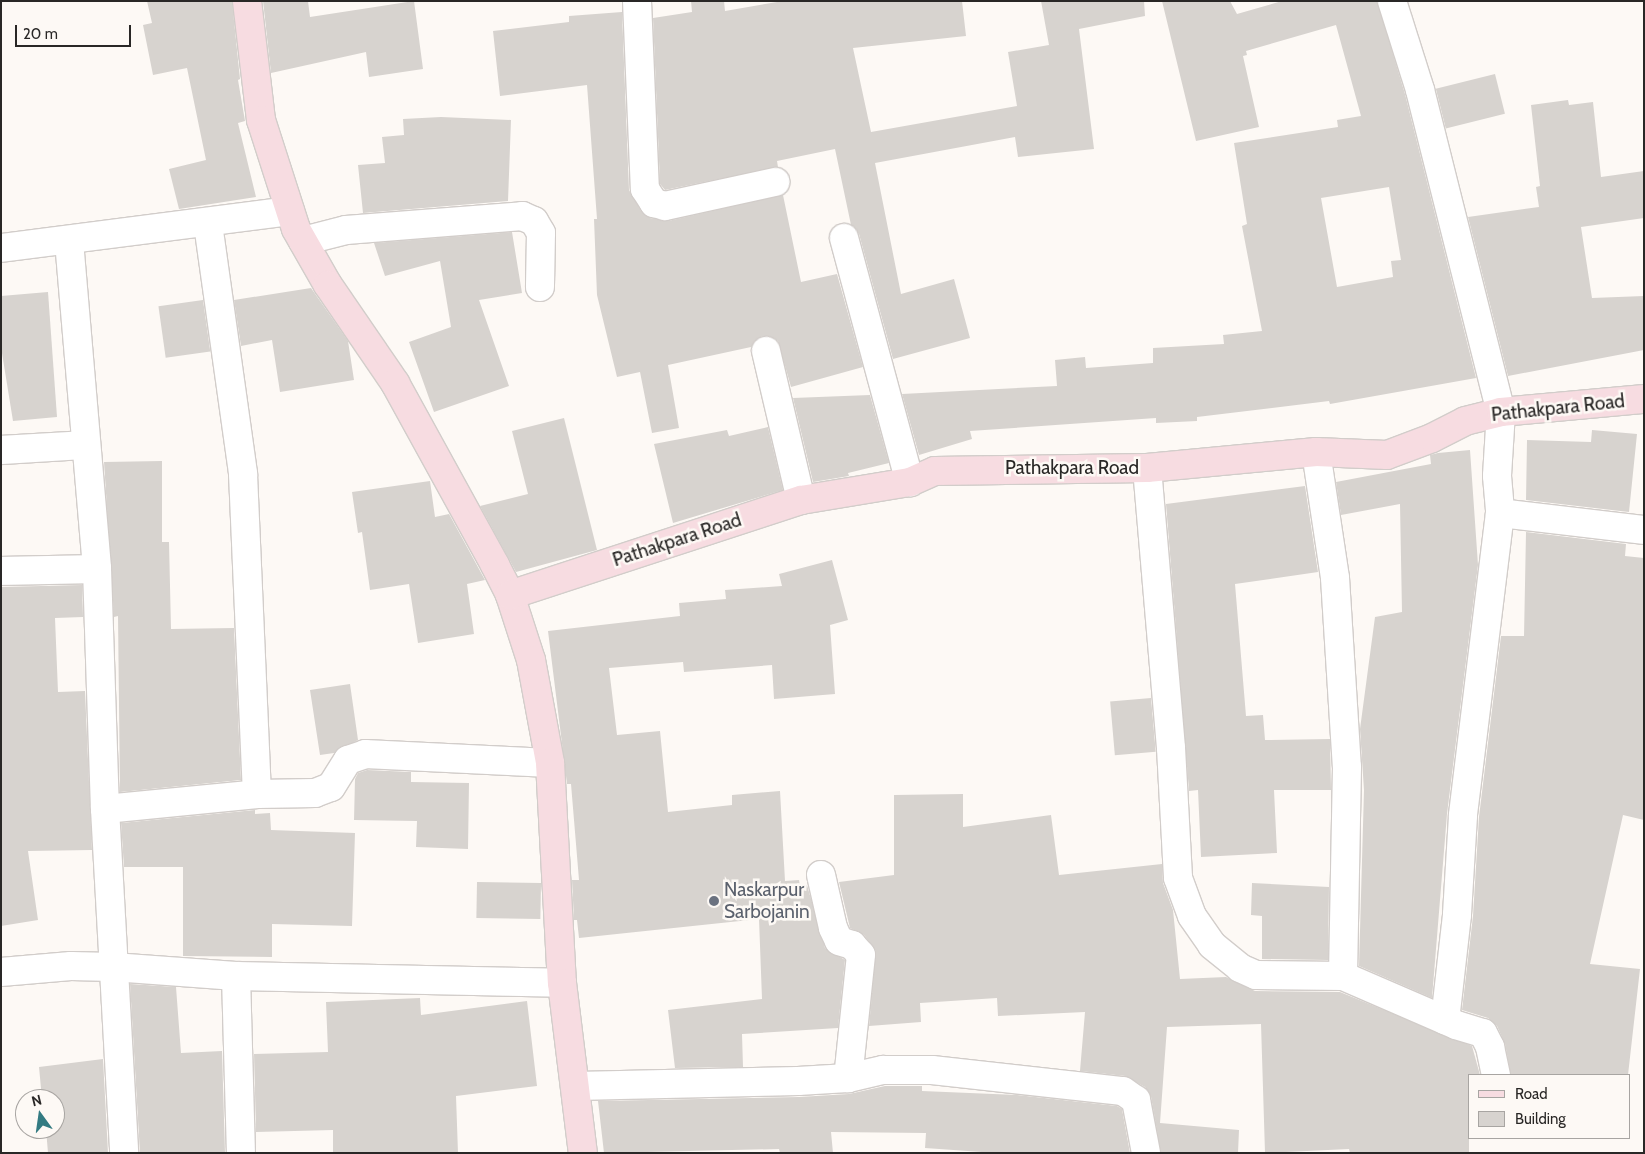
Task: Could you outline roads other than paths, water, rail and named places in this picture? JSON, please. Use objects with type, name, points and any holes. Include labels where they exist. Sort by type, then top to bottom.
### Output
[{"type":"street","points":[[636,1],[645,190],[654,203],[665,206],[776,182]]},
{"type":"street","points":[[1392,1],[1420,90],[1500,412],[1498,476],[1500,513],[1462,816],[1457,914],[1445,1020]]},
{"type":"street","points":[[250,2],[261,120],[290,212],[303,241],[395,383],[510,595],[532,660],[550,763],[562,982],[583,1153]]},
{"type":"street","points":[[1,248],[208,224],[290,212]]},
{"type":"street","points":[[303,241],[346,230],[522,216],[534,221],[541,234],[540,287]]},
{"type":"street","points":[[208,224],[243,474],[257,794]]},
{"type":"street","points":[[844,238],[910,482]]},
{"type":"street","points":[[70,241],[97,569],[105,809],[124,1153]]},
{"type":"street","points":[[766,351],[801,500]]},
{"type":"street","name":"Pathakpara Road","points":[[510,595],[801,500],[910,482],[936,471],[1147,468],[1316,452],[1387,455],[1464,421],[1500,412],[1644,399]]},
{"type":"street","points":[[1,450],[86,445]]},
{"type":"street","points":[[1316,452],[1335,578],[1347,767],[1343,976]]},
{"type":"street","points":[[1147,468],[1170,748],[1176,863],[1183,898],[1212,945],[1240,968],[1256,975],[1343,976],[1445,1020],[1483,1033],[1490,1047],[1496,1074]]},
{"type":"street","points":[[1500,513],[1644,530]]},
{"type":"street","points":[[1,572],[97,569]]},
{"type":"street","points":[[105,809],[257,794],[315,792],[331,786],[348,760],[365,754],[550,763]]},
{"type":"street","points":[[821,875],[833,928],[839,941],[852,945],[861,955],[848,1078]]},
{"type":"street","points":[[1,972],[71,966],[113,967],[236,976],[562,982]]},
{"type":"street","points":[[236,976],[241,1153]]},
{"type":"street","points":[[576,1086],[848,1078],[883,1070],[932,1070],[1124,1091],[1136,1100],[1146,1153]]},
{"type":"place","name":"Naskarpur Sarbojanin","points":[[714,901]]}]
